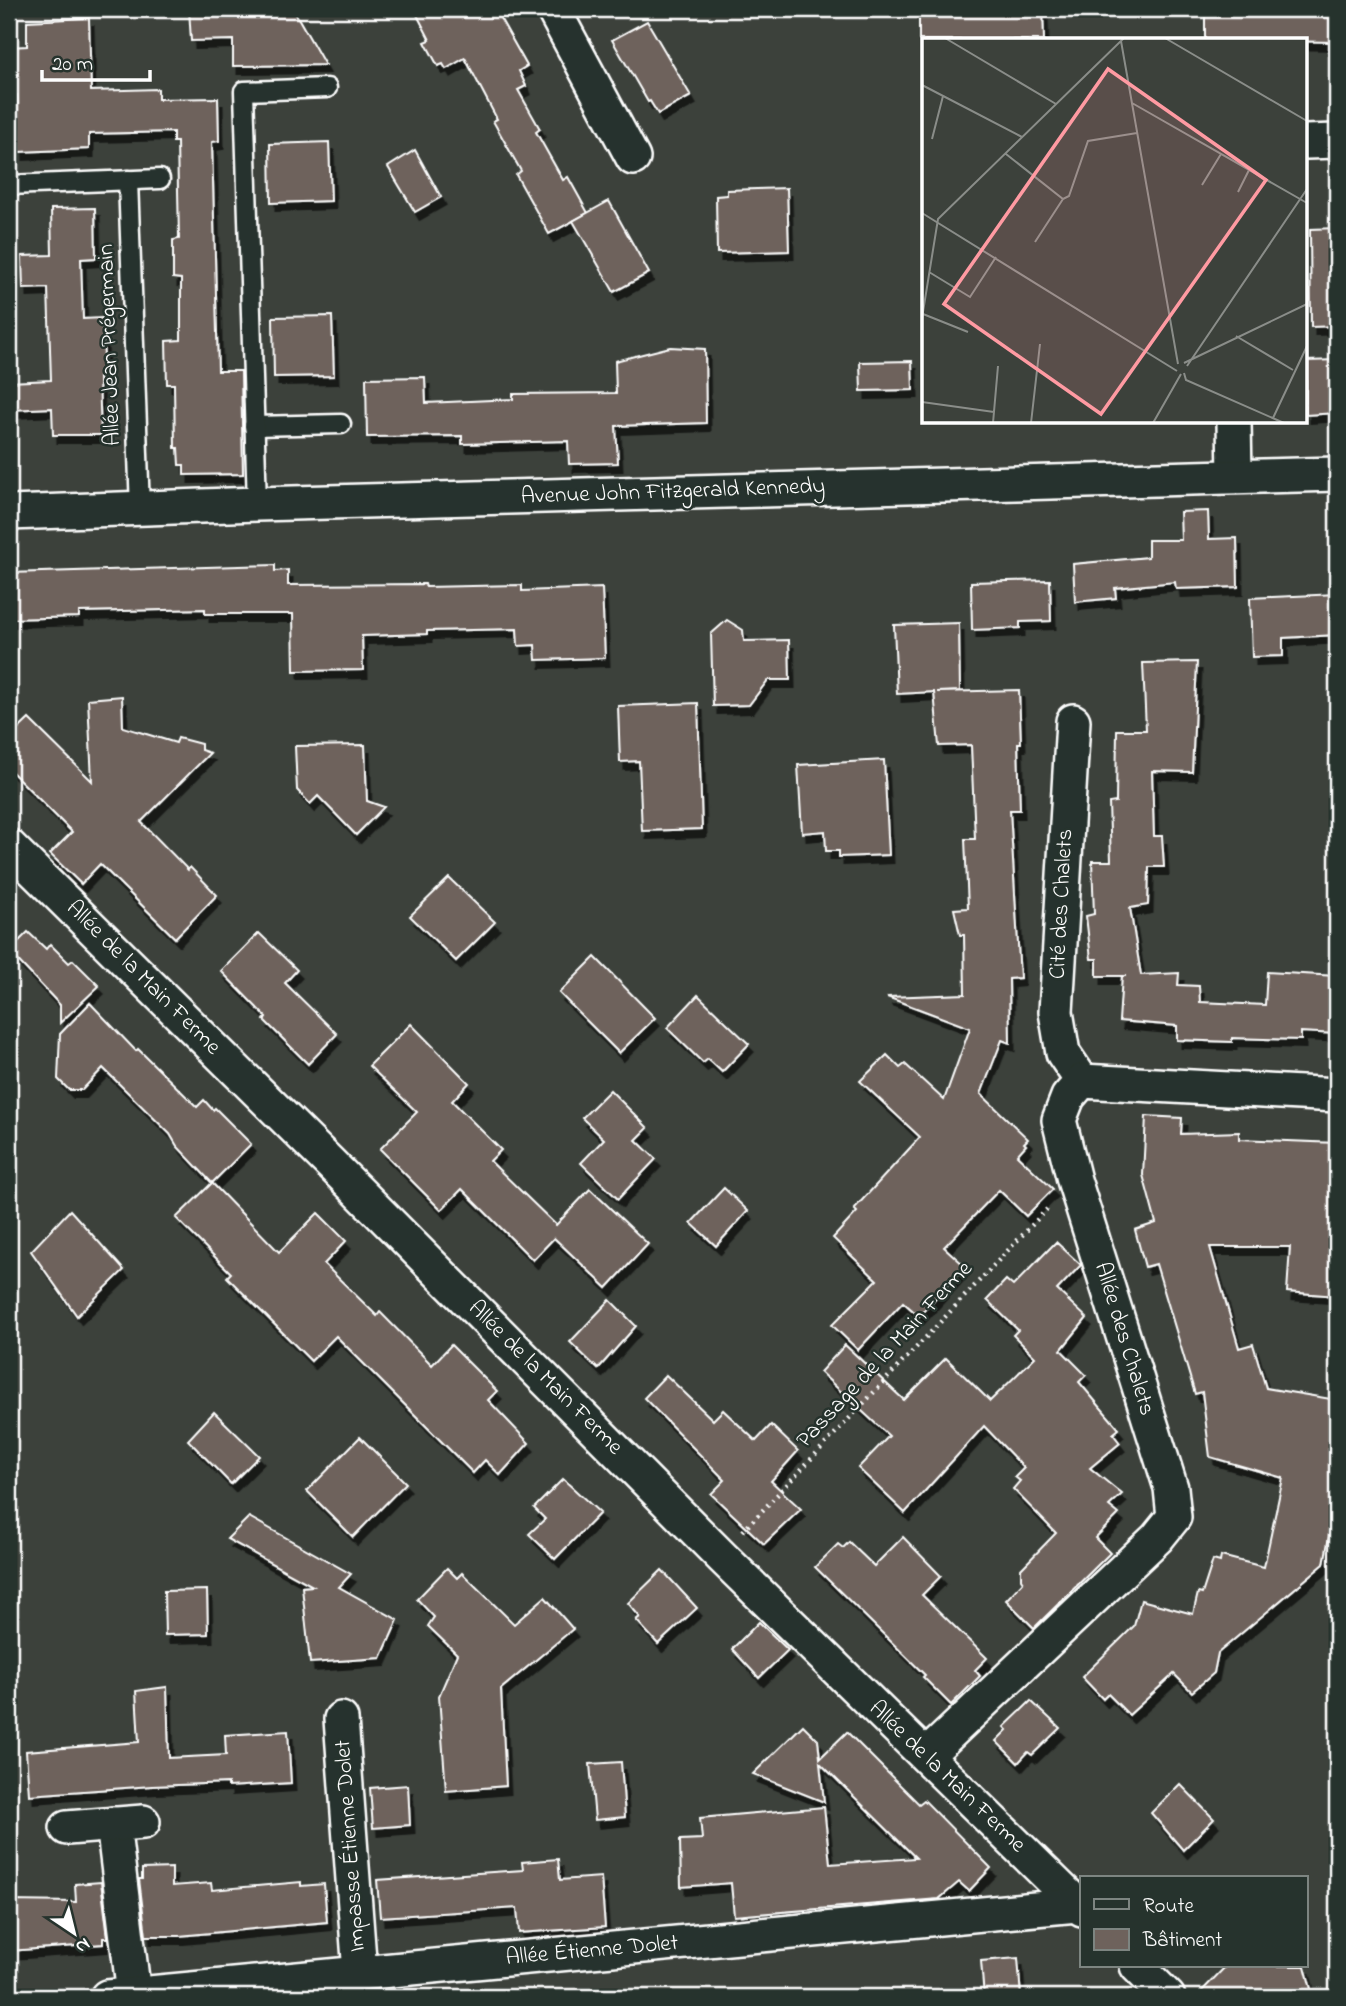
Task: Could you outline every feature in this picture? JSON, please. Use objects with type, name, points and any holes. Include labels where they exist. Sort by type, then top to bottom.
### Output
[{"type":"street","points":[[553,9],[633,158]]},
{"type":"street","points":[[1308,142],[1337,141]]},
{"type":"street","points":[[1234,424],[1235,476]]},
{"type":"street","name":"Avenue John Fitzgerald Kennedy","points":[[9,513],[1337,474]]},
{"type":"street","name":"Cité des Chalets","points":[[1073,721],[1056,1012],[1063,1053],[1082,1081]]},
{"type":"street","name":"Allée de la Main Ferme","points":[[9,846],[721,1555],[1079,1907]]},
{"type":"street","points":[[1082,1081],[1337,1095]]},
{"type":"street","name":"Allée des Chalets","points":[[926,1756],[1157,1538],[1174,1517],[1171,1488],[1074,1180],[1059,1120],[1068,1097],[1082,1081]]},
{"type":"street","name":"Impasse Étienne Dolet","points":[[341,1719],[360,1973]]},
{"type":"street","points":[[68,1828],[128,1823],[120,1996]]},
{"type":"street","name":"Allée Étienne Dolet","points":[[120,1996],[1079,1907]]},
{"type":"street","points":[[1139,1968],[1168,1997]]},
{"type":"lane","points":[[257,504],[244,91],[327,88]]},
{"type":"lane","points":[[9,185],[160,179]]},
{"type":"lane","name":"Allée Jean Prégermain","points":[[128,180],[140,509]]},
{"type":"lane","points":[[254,426],[341,424]]},
{"type":"path","name":"Passage de la Main Ferme","points":[[721,1555],[1074,1180]]},
{"type":"building","points":[[189,9],[293,9],[325,65],[233,66],[233,40],[191,41]]},
{"type":"building","points":[[414,9],[495,9],[527,66],[519,71],[526,86],[518,90],[540,129],[536,132],[563,180],[568,177],[588,213],[549,234],[516,175],[521,171],[493,121],[497,119],[465,58],[446,69],[443,64],[438,66],[425,42],[430,40]]},
{"type":"building","points":[[919,9],[1043,9],[1044,38],[919,40]]},
{"type":"building","points":[[1205,9],[1337,9],[1337,42],[1308,42],[1308,38],[1205,38]]},
{"type":"building","points":[[89,18],[91,91],[158,89],[158,99],[218,98],[219,141],[212,142],[218,371],[241,371],[243,474],[184,475],[184,465],[179,465],[178,448],[175,448],[174,384],[167,384],[166,341],[181,340],[181,279],[173,278],[173,240],[179,239],[177,142],[173,142],[173,132],[89,134],[89,149],[19,152],[17,95],[9,95],[9,47],[27,46],[27,21]]},
{"type":"building","points":[[647,21],[691,96],[658,114],[650,101],[648,102],[612,40]]},
{"type":"building","points":[[329,142],[331,201],[271,203],[270,144]]},
{"type":"building","points":[[415,150],[441,197],[415,212],[388,167]]},
{"type":"building","points":[[787,188],[789,251],[717,253],[716,196],[727,195],[727,190]]},
{"type":"building","points":[[609,201],[649,273],[614,292],[573,221]]},
{"type":"building","points":[[95,208],[96,258],[81,259],[83,319],[102,318],[105,378],[99,378],[101,435],[53,435],[52,408],[9,410],[9,382],[51,380],[48,288],[23,289],[22,256],[52,255],[51,209]]},
{"type":"building","points":[[1337,228],[1337,326],[1311,327],[1310,229]]},
{"type":"building","points":[[332,316],[334,376],[274,377],[273,317]]},
{"type":"building","points":[[670,347],[705,349],[706,423],[616,426],[618,463],[569,464],[568,441],[462,444],[462,436],[367,437],[366,378],[425,377],[426,403],[513,399],[513,394],[616,393],[615,361]]},
{"type":"building","points":[[1337,360],[1337,413],[1308,415],[1308,361]]},
{"type":"building","points":[[912,361],[913,390],[861,391],[860,362]]},
{"type":"building","points":[[1208,511],[1209,539],[1237,538],[1238,587],[1176,589],[1175,582],[1115,588],[1116,598],[1075,602],[1073,564],[1148,557],[1148,540],[1181,540],[1180,512]]},
{"type":"building","points":[[275,565],[275,571],[288,570],[288,585],[522,585],[522,591],[602,588],[605,658],[536,660],[535,645],[518,646],[517,629],[427,631],[427,634],[362,636],[363,670],[294,671],[293,614],[205,614],[205,609],[79,612],[79,617],[9,619],[9,573]]},
{"type":"building","points":[[1050,580],[1051,621],[1020,622],[1020,628],[972,630],[971,582]]},
{"type":"building","points":[[1337,594],[1337,635],[1283,638],[1283,656],[1252,657],[1250,598]]},
{"type":"building","points":[[727,620],[743,630],[744,641],[789,640],[790,680],[768,680],[749,705],[713,706],[711,634]]},
{"type":"building","points":[[959,623],[960,691],[937,692],[1019,690],[1020,810],[1010,810],[1020,978],[1009,979],[1010,1043],[1002,1040],[981,1094],[1028,1139],[1017,1155],[1053,1189],[1026,1216],[999,1190],[944,1247],[965,1266],[919,1316],[903,1302],[858,1350],[832,1325],[877,1280],[833,1238],[857,1212],[854,1209],[920,1137],[860,1081],[887,1055],[900,1068],[905,1064],[944,1100],[970,1028],[887,997],[965,994],[964,935],[960,935],[954,909],[968,908],[965,839],[975,839],[971,745],[939,746],[934,692],[897,694],[894,625]]},
{"type":"building","points":[[1197,662],[1192,772],[1152,771],[1154,836],[1162,836],[1164,867],[1149,867],[1148,905],[1130,908],[1141,975],[1179,973],[1178,985],[1199,986],[1200,1002],[1265,1005],[1267,972],[1337,976],[1337,1034],[1301,1032],[1301,1040],[1177,1040],[1177,1026],[1119,1021],[1122,976],[1097,976],[1097,959],[1091,959],[1086,916],[1094,914],[1092,861],[1111,861],[1109,803],[1116,802],[1117,730],[1146,730],[1143,663]]},
{"type":"building","points":[[122,696],[123,727],[176,743],[178,738],[201,744],[201,750],[210,753],[141,822],[217,895],[175,938],[100,864],[81,884],[50,854],[72,832],[9,769],[9,738],[29,719],[92,781],[88,699]]},
{"type":"building","points":[[698,703],[702,829],[642,831],[639,761],[620,762],[618,706]]},
{"type":"building","points":[[365,745],[367,801],[384,807],[356,835],[318,796],[310,804],[297,790],[295,746]]},
{"type":"building","points":[[884,760],[889,855],[839,857],[839,851],[826,851],[825,831],[802,833],[798,765]]},
{"type":"building","points":[[449,878],[495,922],[456,961],[410,916]]},
{"type":"building","points":[[28,932],[46,949],[50,944],[69,963],[73,960],[99,986],[60,1023],[60,1005],[9,951]]},
{"type":"building","points":[[259,933],[297,970],[285,983],[337,1034],[308,1064],[221,971]]},
{"type":"building","points":[[595,957],[655,1018],[619,1053],[559,993]]},
{"type":"building","points":[[698,995],[749,1044],[722,1072],[708,1059],[703,1063],[667,1028]]},
{"type":"building","points":[[90,1003],[136,1051],[138,1049],[197,1107],[204,1100],[251,1144],[212,1183],[177,1146],[170,1134],[103,1068],[82,1090],[69,1090],[58,1079],[60,1034]]},
{"type":"building","points":[[411,1024],[469,1083],[452,1101],[501,1150],[490,1161],[556,1225],[590,1189],[648,1244],[607,1288],[554,1238],[533,1260],[462,1189],[441,1210],[380,1149],[417,1112],[369,1066]]},
{"type":"building","points":[[610,1090],[648,1128],[636,1140],[656,1159],[618,1199],[581,1163],[604,1139],[582,1118]]},
{"type":"building","points":[[1146,1116],[1182,1118],[1181,1134],[1239,1132],[1239,1139],[1337,1143],[1337,1296],[1287,1292],[1290,1247],[1210,1247],[1239,1348],[1253,1344],[1266,1388],[1337,1400],[1337,1492],[1324,1564],[1218,1653],[1214,1673],[1192,1692],[1174,1674],[1129,1715],[1108,1694],[1103,1699],[1082,1677],[1134,1626],[1141,1600],[1193,1614],[1198,1593],[1202,1594],[1213,1560],[1220,1562],[1221,1556],[1264,1567],[1283,1478],[1210,1457],[1202,1392],[1195,1394],[1156,1264],[1145,1267],[1135,1230],[1156,1223],[1143,1175]]},
{"type":"building","points":[[212,1183],[279,1252],[318,1213],[346,1241],[324,1264],[377,1316],[380,1312],[432,1365],[451,1345],[497,1391],[488,1400],[529,1443],[500,1475],[485,1460],[473,1473],[336,1336],[311,1361],[227,1277],[231,1273],[176,1218]]},
{"type":"building","points":[[724,1188],[748,1211],[716,1246],[691,1223]]},
{"type":"building","points":[[70,1210],[124,1270],[77,1316],[31,1251]]},
{"type":"building","points":[[1056,1242],[1081,1265],[1057,1290],[1087,1318],[1061,1350],[1086,1375],[1079,1382],[1119,1429],[1113,1434],[1120,1443],[1090,1468],[1122,1494],[1109,1506],[1119,1514],[1095,1538],[1110,1553],[1034,1628],[1006,1600],[1023,1582],[1021,1569],[1056,1533],[1013,1489],[1020,1481],[1015,1477],[1024,1468],[984,1426],[905,1513],[858,1468],[889,1436],[820,1372],[845,1345],[904,1400],[946,1358],[990,1401],[1035,1357],[1013,1335],[1018,1330],[987,1300],[1006,1280],[1013,1286]]},
{"type":"building","points":[[610,1300],[636,1326],[598,1369],[570,1342]]},
{"type":"building","points":[[666,1375],[713,1420],[723,1410],[756,1441],[771,1425],[798,1451],[771,1481],[801,1509],[764,1544],[711,1494],[725,1480],[644,1398]]},
{"type":"building","points":[[214,1412],[259,1456],[231,1484],[188,1440]]},
{"type":"building","points":[[360,1437],[406,1483],[353,1537],[307,1491]]},
{"type":"building","points":[[563,1479],[600,1513],[555,1559],[529,1534],[545,1519],[534,1508]]},
{"type":"building","points":[[249,1517],[351,1574],[339,1587],[398,1620],[381,1658],[310,1663],[302,1587],[313,1586],[227,1539]]},
{"type":"building","points":[[903,1537],[941,1576],[922,1595],[987,1658],[975,1670],[980,1676],[951,1705],[923,1677],[925,1675],[815,1567],[838,1544],[843,1548],[849,1542],[874,1566]]},
{"type":"building","points":[[447,1568],[457,1578],[462,1573],[514,1624],[545,1597],[573,1629],[501,1689],[506,1786],[446,1791],[439,1696],[457,1654],[428,1626],[434,1617],[417,1599]]},
{"type":"building","points":[[662,1570],[697,1608],[658,1644],[636,1620],[640,1617],[628,1603]]},
{"type":"building","points":[[207,1590],[208,1634],[165,1635],[164,1591]]},
{"type":"building","points":[[759,1622],[788,1650],[759,1678],[732,1649]]},
{"type":"building","points":[[167,1687],[169,1758],[226,1755],[225,1735],[288,1731],[291,1783],[228,1787],[228,1783],[152,1786],[29,1795],[26,1751],[139,1742],[136,1691]]},
{"type":"building","points":[[1031,1701],[1060,1728],[1032,1755],[1028,1752],[1018,1763],[996,1741],[1007,1730],[1004,1727]]},
{"type":"building","points":[[803,1725],[818,1740],[820,1758],[847,1732],[919,1804],[924,1800],[991,1868],[969,1891],[959,1882],[939,1899],[734,1916],[731,1883],[681,1887],[680,1840],[702,1839],[700,1818],[824,1807],[830,1864],[916,1858],[820,1763],[824,1802],[753,1774]]},
{"type":"building","points":[[621,1762],[625,1817],[595,1820],[590,1764]]},
{"type":"building","points":[[1180,1784],[1214,1819],[1183,1850],[1151,1813]]},
{"type":"building","points":[[408,1785],[410,1825],[373,1828],[370,1788]]},
{"type":"building","points":[[558,1859],[560,1880],[601,1877],[605,1927],[519,1933],[517,1908],[380,1917],[377,1880],[523,1870],[522,1862]]},
{"type":"building","points":[[172,1868],[172,1886],[211,1883],[212,1890],[301,1882],[301,1886],[324,1884],[327,1922],[179,1936],[146,1936],[139,1879],[142,1879],[142,1869]]},
{"type":"building","points":[[101,1882],[108,1938],[103,1938],[103,1944],[9,1951],[9,1901],[76,1902],[75,1884]]},
{"type":"building","points":[[1018,1958],[1021,1997],[984,1997],[981,1961]]},
{"type":"building","points":[[1224,1968],[1306,1968],[1313,1997],[1196,1997]]}]
